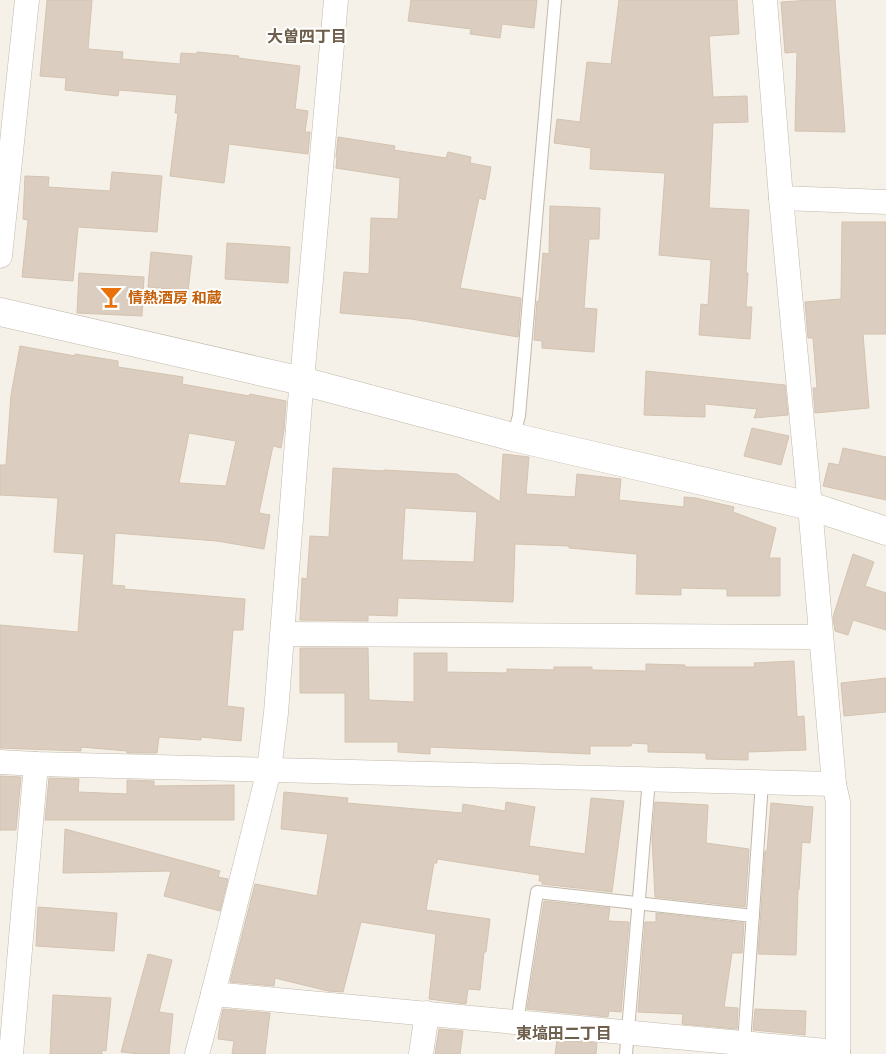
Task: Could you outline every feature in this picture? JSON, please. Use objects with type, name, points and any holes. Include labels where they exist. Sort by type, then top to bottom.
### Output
[{"type":"street","points":[[0,256],[27,0]]},
{"type":"street","points":[[197,1054],[214,994],[269,770],[283,634],[302,381],[336,0]]},
{"type":"street","points":[[214,994],[518,1022],[627,1043],[744,1043],[838,1053],[838,802],[834,784],[820,636],[765,0]]},
{"type":"street","points":[[781,198],[886,202]]},
{"type":"street","points":[[0,312],[302,381],[513,437],[810,506],[886,530]]},
{"type":"street","points":[[283,634],[820,636]]},
{"type":"street","points":[[0,762],[834,784]]},
{"type":"street","points":[[10,1054],[36,764]]},
{"type":"street","points":[[421,1054],[427,1013]]},
{"type":"lane","points":[[513,437],[519,416],[555,0]]},
{"type":"lane","points":[[627,1043],[650,779]]},
{"type":"lane","points":[[744,1043],[762,782]]},
{"type":"lane","points":[[518,1022],[537,892],[753,916]]},
{"type":"building","points":[[47,0],[92,0],[88,49],[123,52],[122,59],[180,64],[181,53],[197,54],[197,52],[239,56],[238,58],[300,66],[295,109],[308,111],[305,132],[310,132],[308,154],[229,144],[224,183],[170,176],[178,113],[175,113],[177,95],[119,90],[118,96],[65,90],[66,78],[40,76]]},
{"type":"building","points":[[411,0],[537,0],[534,28],[502,24],[500,38],[470,34],[471,29],[408,21]]},
{"type":"building","points":[[619,0],[737,0],[739,34],[709,36],[713,97],[747,96],[748,122],[713,123],[709,208],[749,210],[746,307],[752,307],[750,339],[699,335],[701,304],[708,305],[711,260],[659,255],[665,173],[590,169],[591,148],[554,143],[557,119],[580,122],[587,62],[611,64]]},
{"type":"building","points":[[835,0],[845,132],[795,131],[797,52],[785,53],[781,2]]},
{"type":"building","points":[[338,137],[395,146],[394,150],[446,158],[448,152],[471,157],[470,163],[491,167],[485,200],[479,198],[460,288],[521,298],[518,337],[411,319],[340,313],[344,272],[369,274],[371,218],[398,219],[400,178],[336,168]]},
{"type":"building","points":[[112,172],[162,176],[157,232],[78,227],[73,281],[22,277],[28,220],[23,219],[25,176],[49,177],[48,187],[110,191]]},
{"type":"building","points":[[550,206],[600,208],[599,239],[589,239],[584,308],[597,309],[594,352],[542,348],[542,341],[534,340],[543,253],[549,254]]},
{"type":"building","points":[[842,222],[886,222],[886,334],[863,334],[869,408],[815,413],[813,388],[817,388],[813,338],[808,338],[805,302],[841,299]]},
{"type":"building","points":[[227,243],[290,247],[288,283],[225,279]]},
{"type":"building","points":[[151,252],[192,256],[188,291],[148,287]]},
{"type":"building","points":[[79,273],[144,277],[142,316],[77,313]]},
{"type":"building","points":[[20,346],[75,356],[75,354],[118,361],[118,367],[183,377],[182,384],[286,401],[281,448],[273,446],[259,513],[270,515],[264,549],[217,541],[115,533],[112,585],[125,586],[124,589],[245,599],[243,630],[233,630],[227,706],[244,708],[241,741],[201,737],[201,740],[159,737],[157,753],[127,753],[127,751],[81,747],[81,751],[0,748],[0,625],[78,632],[84,554],[54,552],[58,498],[0,495],[0,465],[6,465],[11,395]],"holes":[[[189,433],[236,441],[226,486],[179,483]]]},
{"type":"building","points":[[646,371],[785,385],[788,415],[754,418],[757,409],[705,404],[705,417],[644,415]]},
{"type":"building","points":[[752,428],[789,436],[781,465],[744,456]]},
{"type":"building","points":[[843,448],[886,457],[886,500],[823,486],[829,463],[839,465]]},
{"type":"building","points":[[503,454],[529,457],[526,494],[575,497],[577,474],[621,479],[619,500],[684,507],[684,497],[734,507],[733,512],[776,528],[769,558],[780,558],[780,596],[727,596],[727,589],[681,588],[681,595],[636,594],[637,554],[569,548],[569,546],[515,544],[513,602],[398,598],[397,616],[368,615],[368,621],[300,620],[302,578],[307,579],[310,536],[329,537],[333,468],[457,474],[500,502]],"holes":[[[405,508],[477,512],[474,562],[402,560]]]},
{"type":"building","points":[[853,554],[874,562],[865,586],[886,593],[886,630],[853,620],[848,635],[835,631],[833,617]]},
{"type":"building","points":[[300,648],[368,648],[369,700],[414,702],[414,653],[447,653],[447,672],[507,673],[507,669],[554,670],[554,667],[592,667],[592,670],[646,671],[646,664],[685,665],[685,667],[755,667],[754,663],[794,661],[797,717],[804,716],[806,750],[748,752],[748,760],[706,759],[706,753],[648,752],[648,744],[632,743],[631,746],[590,746],[590,754],[430,747],[430,754],[398,752],[398,742],[345,742],[345,693],[300,693]]},
{"type":"building","points":[[886,678],[886,712],[844,716],[841,683]]},
{"type":"building","points":[[0,776],[21,777],[16,830],[0,830]]},
{"type":"building","points":[[49,778],[79,779],[78,792],[127,794],[127,780],[154,781],[154,786],[234,785],[234,820],[45,820]]},
{"type":"building","points":[[284,792],[348,798],[347,803],[462,813],[463,804],[505,811],[506,802],[535,807],[529,846],[585,854],[591,798],[624,801],[612,892],[542,884],[542,881],[539,881],[540,875],[437,859],[437,863],[434,863],[426,910],[490,919],[480,990],[468,989],[466,1004],[429,999],[436,934],[361,922],[343,992],[328,991],[275,978],[274,986],[230,982],[255,884],[317,896],[328,834],[281,829]]},
{"type":"building","points":[[655,802],[708,805],[706,843],[749,849],[745,907],[655,897],[652,838]]},
{"type":"building","points":[[771,803],[813,807],[810,843],[802,842],[798,889],[796,955],[758,954],[765,851],[767,851]]},
{"type":"building","points":[[65,829],[220,871],[218,877],[228,879],[220,911],[164,896],[171,871],[63,873]]},
{"type":"building","points":[[544,901],[610,908],[608,921],[629,922],[621,1012],[609,1011],[608,1017],[527,1009]]},
{"type":"building","points":[[38,907],[117,913],[114,951],[36,946]]},
{"type":"building","points":[[656,913],[744,923],[742,953],[732,953],[724,1007],[738,1008],[737,1029],[682,1024],[683,1014],[638,1012],[645,922],[656,922]]},
{"type":"building","points":[[148,954],[172,960],[159,1012],[173,1014],[169,1054],[121,1052]]},
{"type":"building","points":[[53,995],[111,998],[106,1051],[102,1050],[102,1054],[50,1054]]},
{"type":"building","points":[[223,1009],[270,1013],[265,1054],[232,1054],[234,1041],[218,1039]]},
{"type":"building","points":[[755,1009],[806,1011],[805,1035],[753,1030]]},
{"type":"building","points":[[439,1029],[463,1031],[460,1054],[435,1054]]},
{"type":"building","points":[[557,1040],[597,1043],[596,1054],[555,1054]]},
{"type":"place","name":"情熱酒房 和蔵","points":[[111,297]]},
{"type":"district","name":"大曽四丁目","points":[[307,36]]},
{"type":"district","name":"東塙田二丁目","points":[[564,1033]]}]
